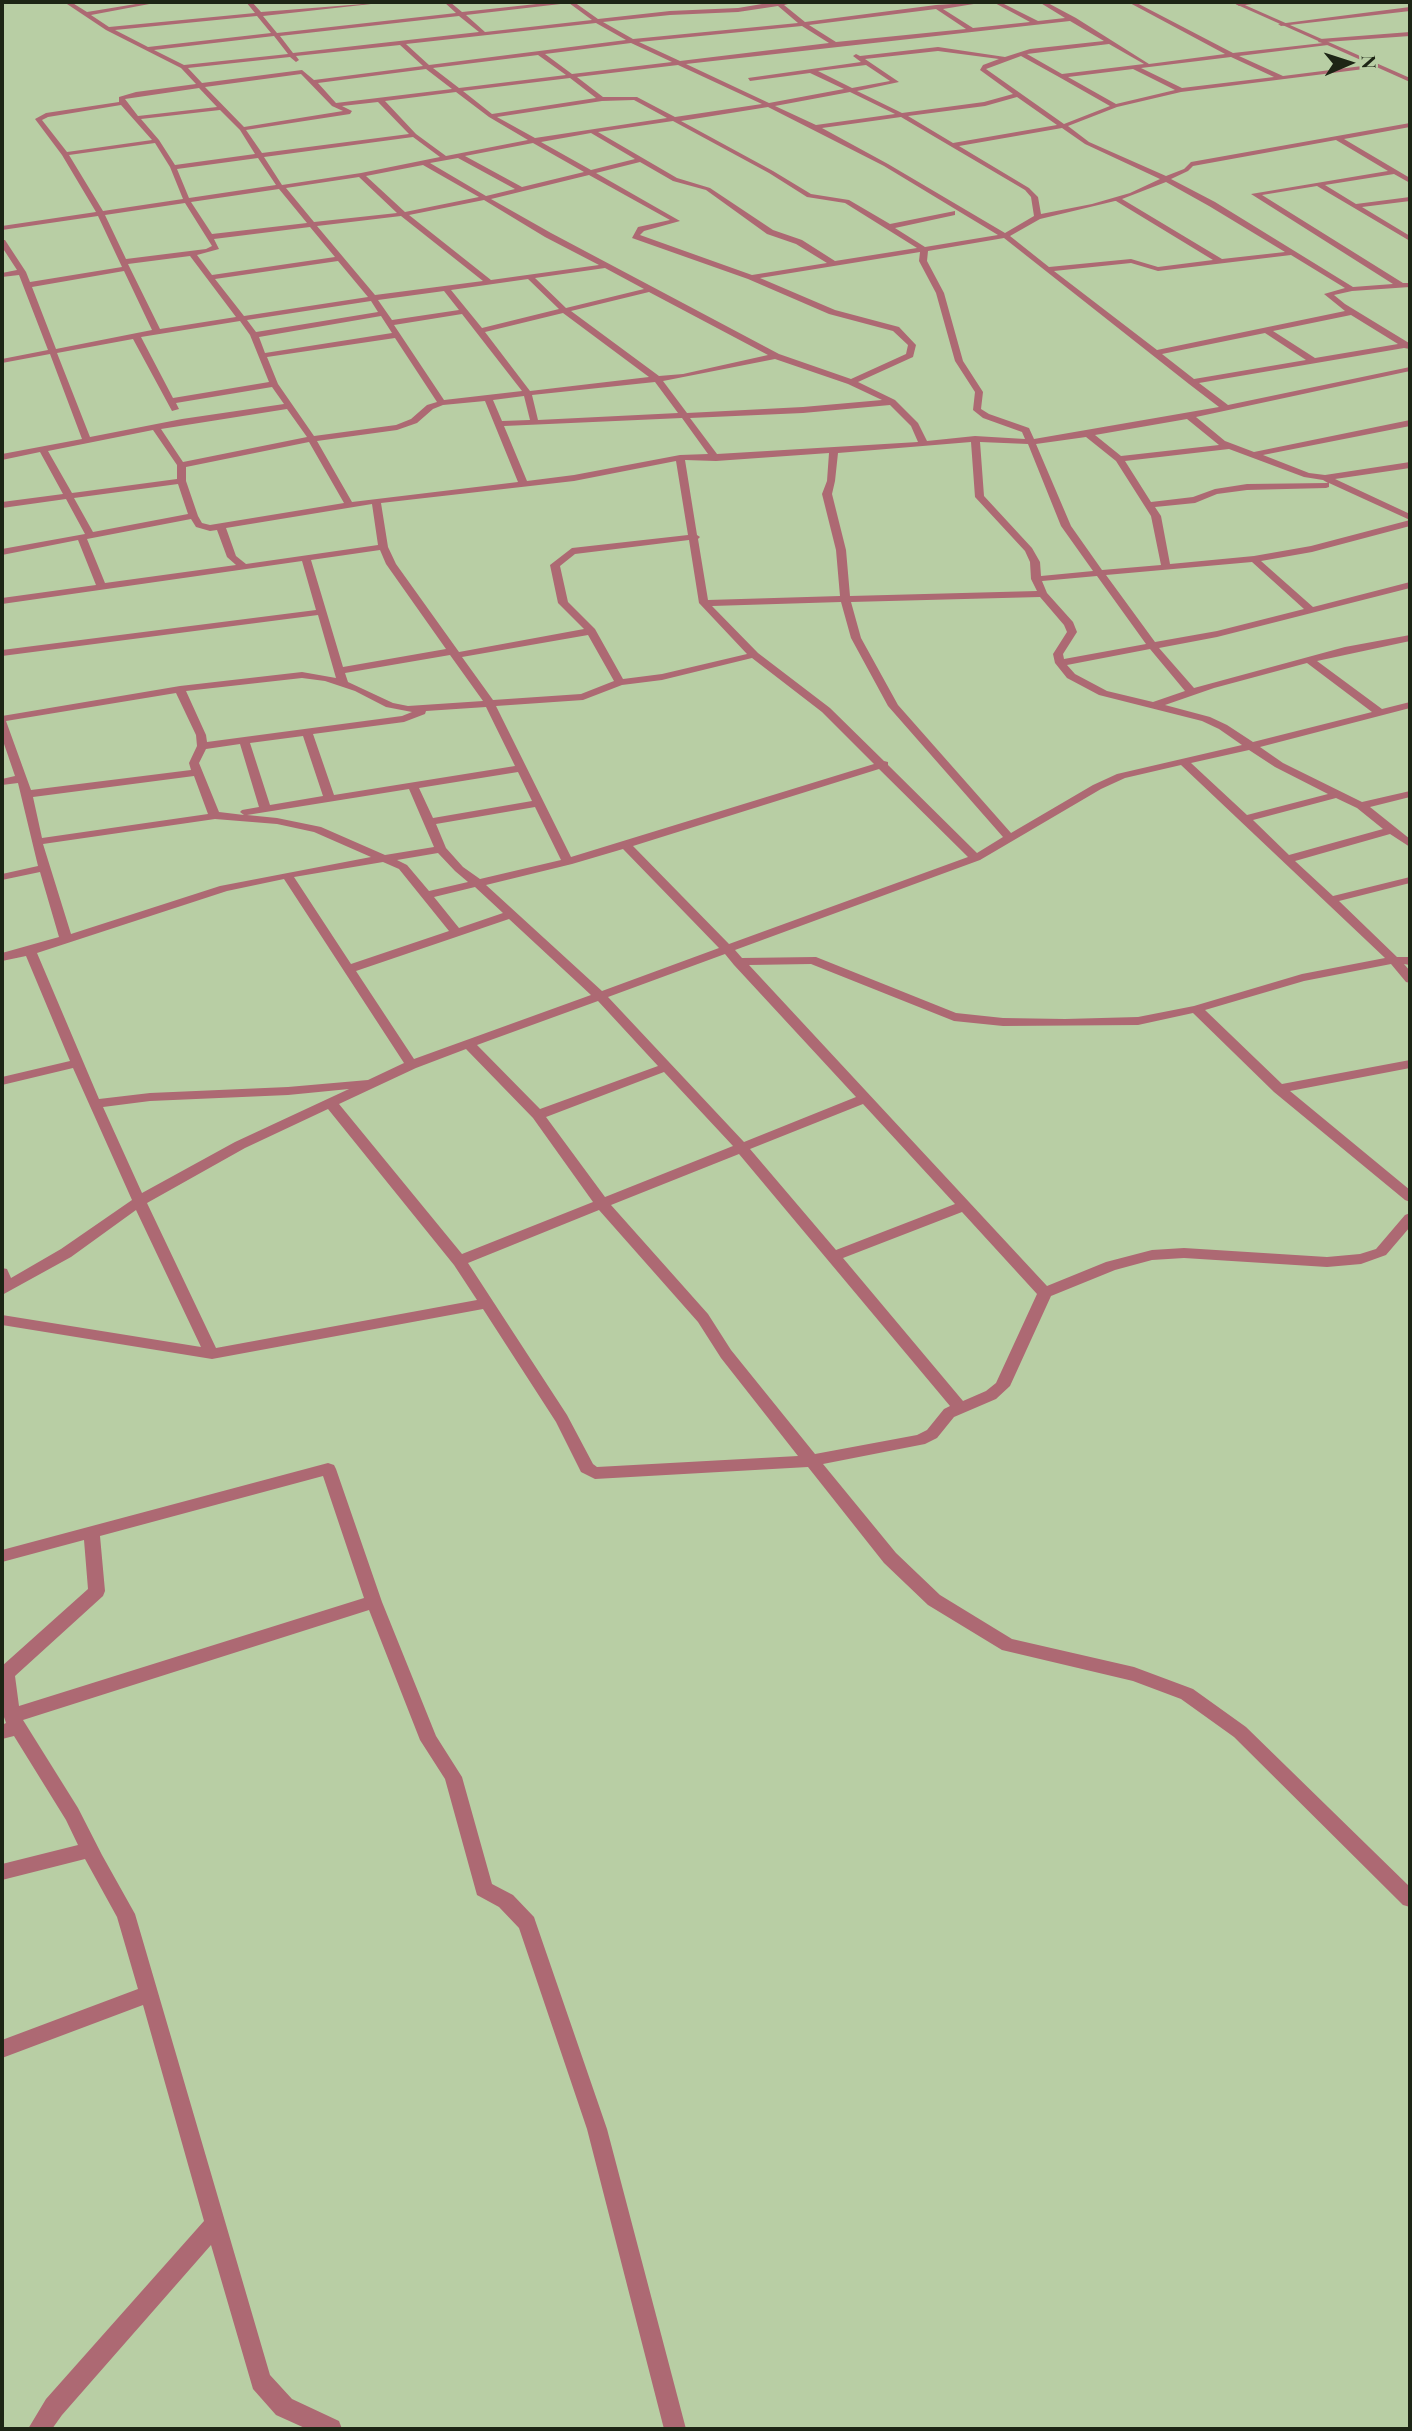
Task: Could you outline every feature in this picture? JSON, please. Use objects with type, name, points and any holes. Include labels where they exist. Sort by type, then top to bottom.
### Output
[{"type":"street","points":[[6,2],[68,2],[108,29],[183,66],[242,129],[280,186],[373,298],[442,403]]},
{"type":"street","points":[[85,14],[157,2]]},
{"type":"street","points":[[242,129],[350,112],[334,105],[302,72],[293,54],[249,2]]},
{"type":"street","points":[[108,29],[386,2]]},
{"type":"street","points":[[447,2],[484,34]]},
{"type":"street","points":[[145,49],[569,2],[632,41],[774,105],[815,127],[1005,236],[1226,408]]},
{"type":"street","points":[[689,2],[701,10]]},
{"type":"street","points":[[183,66],[793,2]]},
{"type":"street","points":[[313,82],[632,41],[983,2]]},
{"type":"street","points":[[996,2],[1037,23]]},
{"type":"street","points":[[1042,2],[1146,63]]},
{"type":"street","points":[[1131,2],[1230,55],[1284,78]]},
{"type":"street","points":[[1237,3],[1262,2]]},
{"type":"street","points":[[2,228],[361,175],[533,141],[774,105],[896,83],[802,23],[778,3]]},
{"type":"street","points":[[1237,3],[1410,80]]},
{"type":"street","points":[[890,7],[898,12]]},
{"type":"street","points":[[661,8],[670,13]]},
{"type":"street","points":[[936,8],[974,31]]},
{"type":"street","points":[[1281,24],[1410,9]]},
{"type":"street","points":[[1396,10],[1410,17]]},
{"type":"street","points":[[334,105],[836,44],[1074,19]]},
{"type":"street","points":[[504,32],[514,39]]},
{"type":"street","points":[[1061,76],[1146,63],[1410,34]]},
{"type":"street","points":[[1110,42],[1040,49],[985,66],[983,70],[1087,144],[1164,178],[1352,289]]},
{"type":"street","points":[[402,43],[427,67],[491,116],[676,221],[641,229],[635,236],[751,277],[832,312],[896,329],[906,336],[912,345],[910,355],[851,382]]},
{"type":"street","points":[[524,46],[602,99]]},
{"type":"street","points":[[858,58],[938,49],[1007,59]]},
{"type":"street","points":[[1022,54],[1115,106]]},
{"type":"street","points":[[750,79],[866,63]]},
{"type":"street","points":[[1132,66],[1181,90]]},
{"type":"street","points":[[953,145],[1063,127],[1115,106],[1181,90],[1378,66]]},
{"type":"street","points":[[810,71],[903,116],[1027,189],[1034,197],[1038,217]]},
{"type":"street","points":[[27,285],[215,250],[216,247],[186,199],[173,167],[158,141],[121,98],[202,84],[302,72]]},
{"type":"street","points":[[815,127],[985,104],[1019,94]]},
{"type":"street","points":[[491,116],[602,99],[635,97],[809,196],[847,201],[924,249]]},
{"type":"street","points":[[379,99],[414,135],[446,159]]},
{"type":"street","points":[[124,103],[38,119],[65,154],[100,212],[157,332]]},
{"type":"street","points":[[137,118],[222,108]]},
{"type":"street","points":[[751,277],[1005,236],[1038,217],[1118,200],[1186,170],[1191,164],[1408,126]]},
{"type":"street","points":[[592,131],[674,180],[708,189],[770,232],[799,242],[834,264]]},
{"type":"street","points":[[173,167],[262,158],[414,135]]},
{"type":"street","points":[[1336,137],[1410,181]]},
{"type":"street","points":[[65,154],[158,141]]},
{"type":"street","points":[[460,156],[519,188]]},
{"type":"street","points":[[209,237],[403,214],[486,198],[641,160]]},
{"type":"street","points":[[425,163],[607,266],[776,356],[851,382],[892,402],[915,425],[923,443]]},
{"type":"street","points":[[1395,172],[1255,194],[1406,285]]},
{"type":"street","points":[[361,175],[403,214],[489,282]]},
{"type":"street","points":[[1318,184],[1406,233],[1410,239]]},
{"type":"street","points":[[1357,206],[1410,199]]},
{"type":"street","points":[[1118,200],[1221,262]]},
{"type":"street","points":[[888,227],[952,213]]},
{"type":"street","points":[[2,242],[22,272],[87,440]]},
{"type":"street","points":[[924,249],[923,261],[940,293],[959,361],[979,392],[978,410],[986,416],[1027,430],[1029,441],[1066,526],[1152,646],[1192,693]]},
{"type":"street","points":[[192,253],[244,318],[274,384],[312,439],[350,506]]},
{"type":"street","points":[[1047,269],[1131,261],[1158,269],[1293,253]]},
{"type":"street","points":[[211,277],[342,258]]},
{"type":"street","points":[[2,361],[244,318],[607,266]]},
{"type":"street","points":[[2,275],[22,272]]},
{"type":"street","points":[[530,277],[564,310],[657,379],[716,458]]},
{"type":"street","points":[[1406,285],[1352,289],[1328,294],[1330,298],[1408,346]]},
{"type":"street","points":[[446,288],[527,393],[534,422]]},
{"type":"street","points":[[481,331],[652,289]]},
{"type":"street","points":[[390,323],[466,311]]},
{"type":"street","points":[[1156,354],[1352,312]]},
{"type":"street","points":[[254,335],[384,313]]},
{"type":"street","points":[[1266,330],[1313,361]]},
{"type":"street","points":[[261,356],[398,335]]},
{"type":"street","points":[[136,336],[182,422]]},
{"type":"street","points":[[1192,382],[1408,346]]},
{"type":"street","points":[[181,465],[312,439],[397,426],[414,421],[430,407],[442,403],[657,379],[776,356]]},
{"type":"street","points":[[155,427],[181,465],[182,481],[194,516],[203,527],[221,527],[376,501],[613,472],[680,458],[716,458],[975,439],[1029,441],[1088,434],[1189,416],[1410,369]]},
{"type":"street","points":[[1397,372],[1410,381]]},
{"type":"street","points":[[171,401],[274,384]]},
{"type":"street","points":[[488,397],[502,424],[523,483]]},
{"type":"street","points":[[502,424],[892,402]]},
{"type":"street","points":[[2,457],[182,422],[291,406]]},
{"type":"street","points":[[1189,416],[1229,446],[1325,478],[1410,517]]},
{"type":"street","points":[[1256,454],[1410,423]]},
{"type":"street","points":[[1088,434],[1119,459],[1149,505],[1159,525],[1166,567]]},
{"type":"street","points":[[975,439],[980,497],[1029,550],[1035,562],[1036,579],[1044,594],[1069,624],[1072,632],[1058,654],[1060,663],[1070,676],[1102,693],[1206,719],[1223,727],[1279,765],[1361,806],[1410,844]]},
{"type":"street","points":[[1119,459],[1229,446]]},
{"type":"street","points":[[42,448],[69,496],[87,537],[102,587]]},
{"type":"street","points":[[834,450],[827,494],[841,550],[845,599],[856,638],[893,706],[1010,838]]},
{"type":"street","points":[[680,458],[704,603],[754,655],[826,710],[884,764],[976,858]]},
{"type":"street","points":[[1325,478],[1410,465]]},
{"type":"street","points":[[2,505],[182,481]]},
{"type":"street","points":[[1149,505],[1187,502],[1215,492],[1247,487],[1338,484]]},
{"type":"street","points":[[376,501],[383,547],[399,575],[489,702],[568,862]]},
{"type":"street","points":[[2,552],[194,516]]},
{"type":"street","points":[[1036,579],[1254,559],[1312,549],[1410,523]]},
{"type":"street","points":[[221,527],[232,557],[243,566]]},
{"type":"street","points":[[620,682],[591,631],[563,603],[555,565],[572,551],[695,537]]},
{"type":"street","points":[[2,601],[383,547]]},
{"type":"street","points":[[306,558],[343,684]]},
{"type":"street","points":[[1254,559],[1311,610]]},
{"type":"street","points":[[1060,663],[1217,634],[1410,585]]},
{"type":"street","points":[[704,603],[1044,594]]},
{"type":"street","points":[[2,653],[322,612]]},
{"type":"street","points":[[338,671],[591,631]]},
{"type":"street","points":[[1153,706],[1309,660],[1410,638]]},
{"type":"street","points":[[65,939],[37,842],[27,794],[2,721],[180,689],[302,675],[326,678],[390,705],[408,709],[583,696],[620,682],[662,677],[754,655]]},
{"type":"street","points":[[1309,660],[1381,713]]},
{"type":"street","points":[[180,689],[201,735],[202,746],[194,763],[215,816]]},
{"type":"street","points":[[2,1273],[4,1289],[66,1253],[138,1202],[240,1145],[369,1083],[599,995],[976,858],[1097,786],[1121,776],[1410,705]]},
{"type":"street","points":[[202,746],[404,719],[428,708]]},
{"type":"street","points":[[307,732],[330,800]]},
{"type":"street","points":[[244,740],[266,810]]},
{"type":"street","points":[[1183,761],[1394,960],[1410,979]]},
{"type":"street","points":[[426,895],[568,862],[884,764]]},
{"type":"street","points":[[37,842],[266,810],[523,768]]},
{"type":"street","points":[[27,794],[199,772]]},
{"type":"street","points":[[2,782],[20,779]]},
{"type":"street","points":[[413,786],[441,849],[459,869],[599,995],[666,1067],[741,1148],[960,1407]]},
{"type":"street","points":[[1245,819],[1339,794]]},
{"type":"street","points":[[1361,806],[1410,794]]},
{"type":"street","points":[[429,821],[540,803]]},
{"type":"street","points":[[215,816],[278,821],[317,829],[387,858],[403,867],[457,933]]},
{"type":"street","points":[[1288,859],[1392,830]]},
{"type":"street","points":[[624,843],[1045,1293]]},
{"type":"street","points":[[2,957],[30,951],[224,888],[287,874],[441,849]]},
{"type":"street","points":[[2,877],[45,868]]},
{"type":"street","points":[[287,874],[411,1065]]},
{"type":"street","points":[[1330,900],[1410,880]]},
{"type":"street","points":[[348,969],[510,914]]},
{"type":"street","points":[[30,951],[110,1140],[212,1354]]},
{"type":"street","points":[[738,962],[812,960],[954,1017],[1003,1022],[1138,1021],[1196,1009],[1303,978],[1394,960],[1410,961]]},
{"type":"street","points":[[1196,1009],[1279,1089],[1410,1197]]},
{"type":"street","points":[[468,1044],[538,1115],[602,1204],[703,1318],[726,1354],[810,1461],[890,1558],[934,1600],[1008,1645],[1134,1674],[1187,1694],[1240,1732],[1410,1899]]},
{"type":"street","points":[[2,1081],[77,1063]]},
{"type":"street","points":[[1279,1089],[1410,1064]]},
{"type":"street","points":[[538,1115],[666,1067]]},
{"type":"street","points":[[96,1104],[150,1097],[288,1091],[352,1082],[369,1083]]},
{"type":"street","points":[[459,1261],[863,1099]]},
{"type":"street","points":[[330,1102],[459,1261],[562,1419],[587,1468],[595,1473],[810,1461],[920,1440],[932,1434],[949,1413],[991,1395],[1002,1386],[1045,1293],[1111,1266],[1152,1255],[1184,1253],[1327,1262],[1362,1259],[1381,1252],[1410,1218]]},
{"type":"street","points":[[834,1256],[964,1206]]},
{"type":"street","points":[[2,1320],[212,1354],[486,1303]]},
{"type":"street","points":[[2,1556],[328,1469],[374,1602],[429,1740],[453,1777],[484,1889],[506,1901],[527,1923],[597,2129],[676,2429]]},
{"type":"street","points":[[91,1532],[97,1591],[6,1673],[10,1725],[72,1814],[89,1850],[126,1914],[261,2381],[284,2407],[331,2429]]},
{"type":"street","points":[[10,1725],[374,1602]]},
{"type":"street","points":[[2,1872],[89,1850]]},
{"type":"street","points":[[2,2049],[149,1994]]},
{"type":"street","points":[[38,2429],[54,2407],[216,2224]]}]
